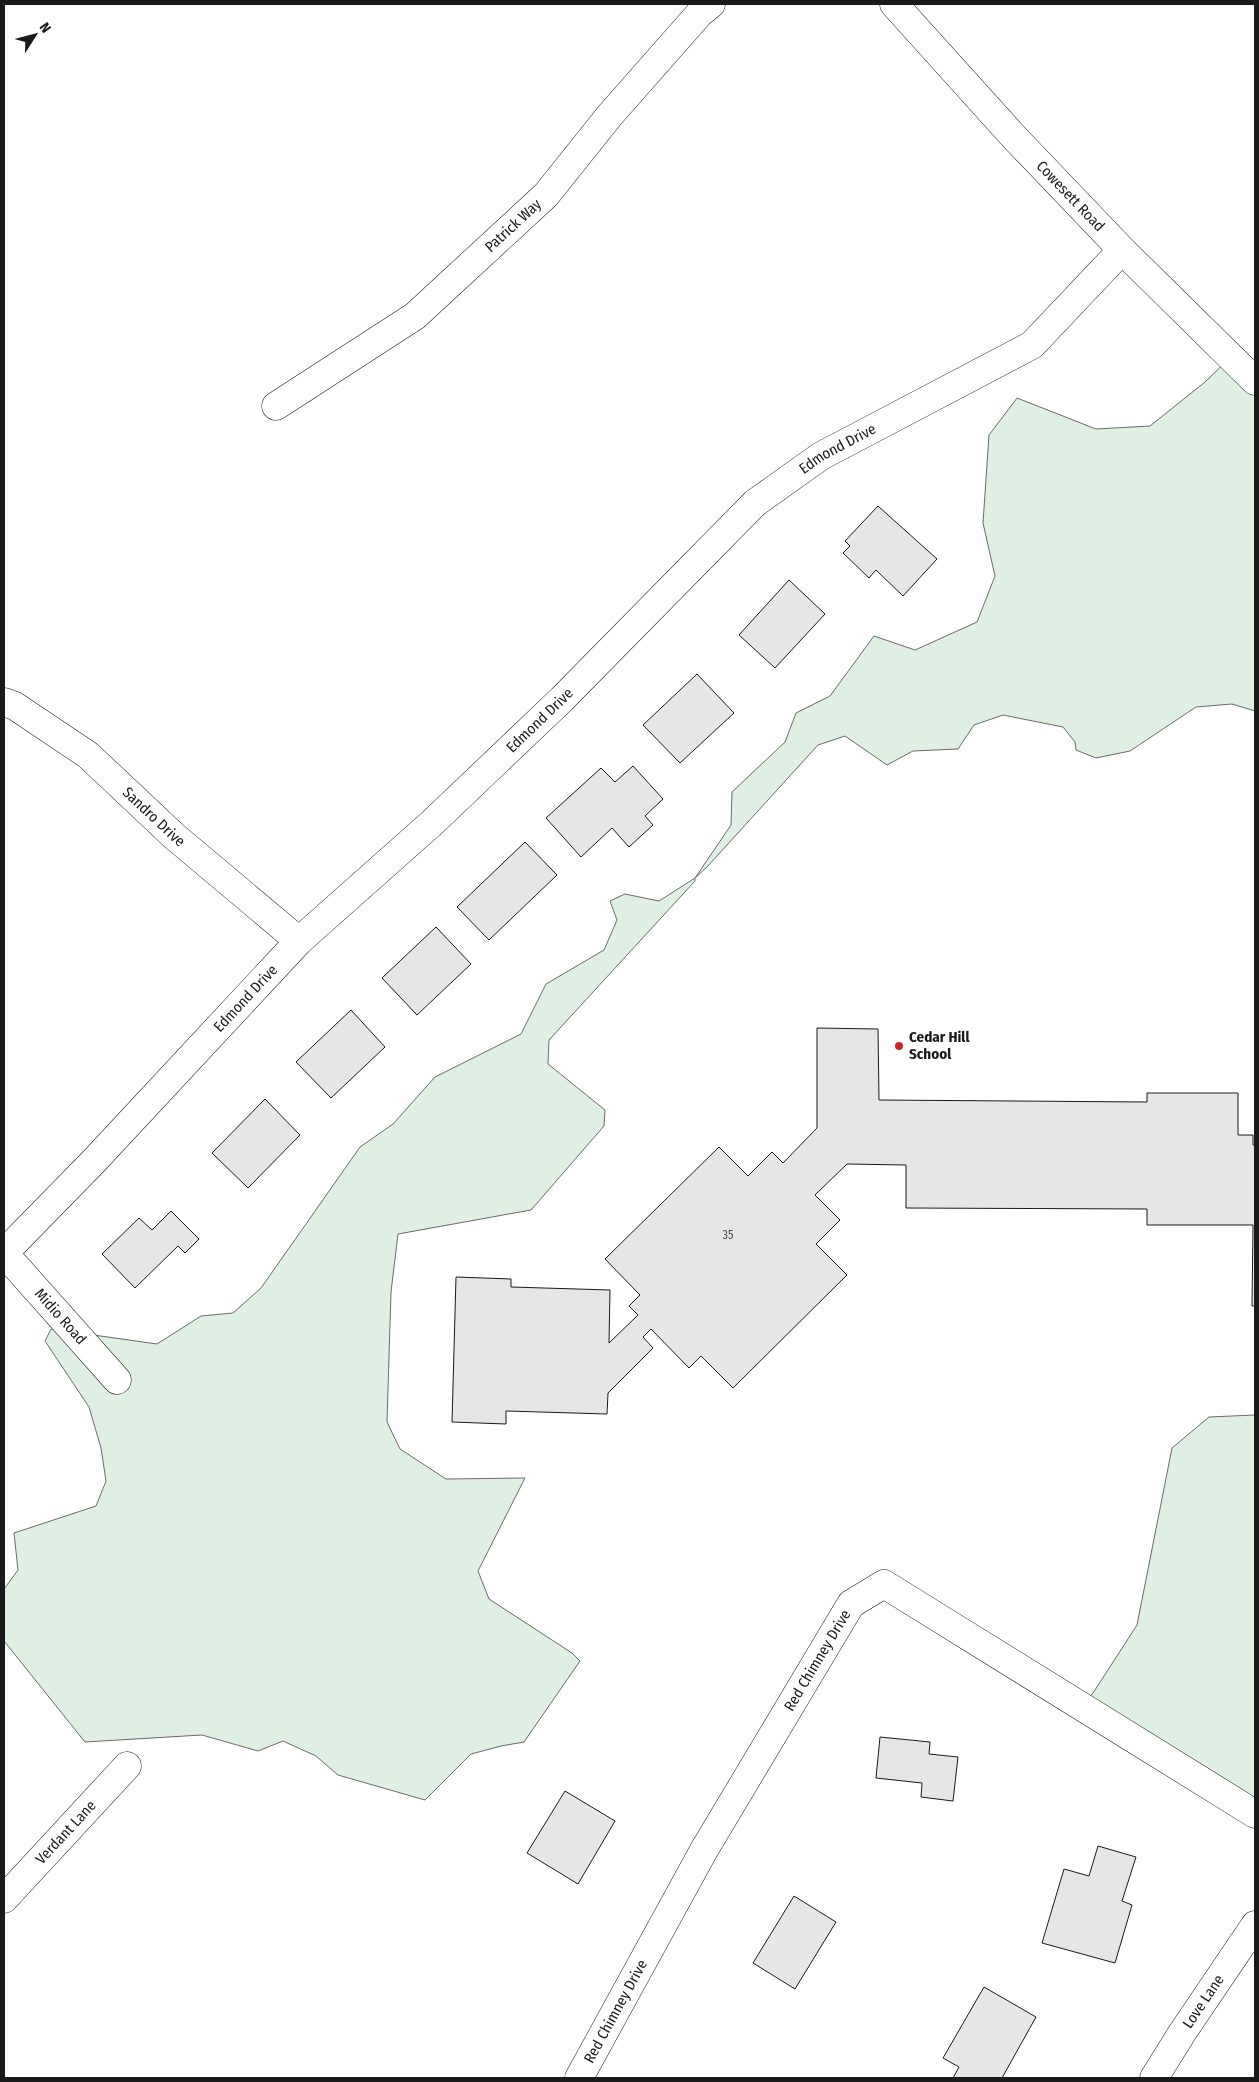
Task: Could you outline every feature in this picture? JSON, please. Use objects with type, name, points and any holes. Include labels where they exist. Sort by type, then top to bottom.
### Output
[{"type":"street","name":"Patrick Way","points":[[276,406],[415,316],[539,202],[610,115],[700,13],[711,4]]},
{"type":"street","name":"Cowesett Road","points":[[894,4],[1014,137],[1122,250],[1255,381]]},
{"type":"street","name":"Edmond Drive","points":[[4,1253],[101,1154],[299,941],[433,822],[562,699],[755,503],[821,456],[1032,344],[1122,250]]},
{"type":"street","name":"Sandro Drive","points":[[4,702],[16,706],[88,755],[174,836],[299,941]]},
{"type":"street","name":"Midio Road","points":[[4,1253],[117,1380]]},
{"type":"street","name":"Red Chimney Drive","points":[[579,2078],[704,1850],[851,1604],[884,1584],[1255,1814]]},
{"type":"street","name":"Verdant Lane","points":[[4,1899],[127,1766]]},
{"type":"street","name":"Love Lane","points":[[1154,2078],[1255,1925]]},
{"type":"green space","points":[[1233,355],[1255,377],[1255,711],[1232,704],[1196,707],[1130,751],[1096,758],[1076,750],[1075,742],[1063,727],[1003,715],[974,725],[958,749],[913,751],[887,765],[845,736],[818,745],[695,878],[731,825],[732,792],[785,742],[796,713],[830,696],[874,636],[915,650],[977,622],[995,576],[983,523],[989,435],[1017,398],[1096,429],[1150,426],[1205,382]]},
{"type":"green space","points":[[695,878],[695,881],[549,1040],[548,1064],[605,1110],[604,1126],[531,1210],[398,1234],[391,1292],[387,1422],[400,1449],[446,1479],[525,1478],[478,1571],[489,1599],[572,1653],[580,1661],[524,1742],[471,1754],[425,1800],[338,1775],[316,1756],[283,1741],[258,1751],[202,1735],[85,1742],[4,1641],[4,1589],[18,1570],[14,1533],[96,1506],[106,1481],[101,1448],[89,1407],[45,1341],[51,1329],[157,1344],[201,1316],[233,1313],[261,1288],[360,1147],[393,1124],[435,1077],[521,1034],[546,984],[604,950],[617,920],[610,901],[625,894],[659,901]]},
{"type":"green space","points":[[1255,1415],[1255,1811],[1085,1701],[1093,1693],[1137,1625],[1172,1448],[1209,1417]]},
{"type":"building","points":[[878,506],[937,559],[903,596],[876,570],[869,578],[843,553],[850,546],[845,541]]},
{"type":"building","points":[[789,580],[825,614],[775,668],[739,635]]},
{"type":"building","points":[[697,674],[734,713],[680,763],[643,725]]},
{"type":"building","points":[[633,766],[663,799],[645,816],[653,825],[629,847],[612,828],[581,857],[546,818],[601,768],[615,782]]},
{"type":"building","points":[[525,842],[557,875],[489,940],[457,907]]},
{"type":"building","points":[[436,927],[471,964],[417,1015],[382,978]]},
{"type":"building","points":[[351,1010],[385,1047],[331,1098],[296,1062]]},
{"type":"building","points":[[817,1028],[878,1029],[879,1100],[1147,1102],[1147,1093],[1238,1093],[1238,1135],[1253,1135],[1253,1145],[1255,1145],[1255,1306],[1252,1306],[1253,1225],[1147,1225],[1147,1209],[906,1208],[906,1165],[847,1164],[815,1195],[840,1220],[816,1244],[847,1275],[733,1388],[701,1356],[689,1368],[651,1329],[643,1337],[653,1348],[608,1393],[607,1414],[506,1411],[506,1424],[452,1422],[456,1277],[511,1279],[511,1287],[610,1290],[609,1343],[638,1315],[629,1306],[640,1295],[605,1259],[719,1147],[748,1176],[772,1152],[783,1163],[817,1128]]},
{"type":"building","points":[[265,1099],[300,1135],[248,1188],[212,1153]]},
{"type":"building","points":[[171,1211],[199,1239],[185,1253],[178,1246],[135,1288],[102,1254],[139,1218],[152,1230]]},
{"type":"building","points":[[880,1737],[930,1742],[929,1754],[958,1757],[953,1801],[921,1797],[922,1783],[876,1778]]},
{"type":"building","points":[[565,1791],[615,1821],[578,1884],[527,1853]]},
{"type":"building","points":[[1098,1846],[1136,1857],[1122,1901],[1132,1905],[1115,1963],[1042,1943],[1064,1869],[1089,1876]]},
{"type":"building","points":[[794,1896],[836,1922],[795,1989],[753,1963]]},
{"type":"building","points":[[984,1987],[1036,2017],[1002,2078],[953,2078],[959,2067],[943,2058]]},
{"type":"place","name":"Cedar Hill School","points":[[899,1046]]}]
